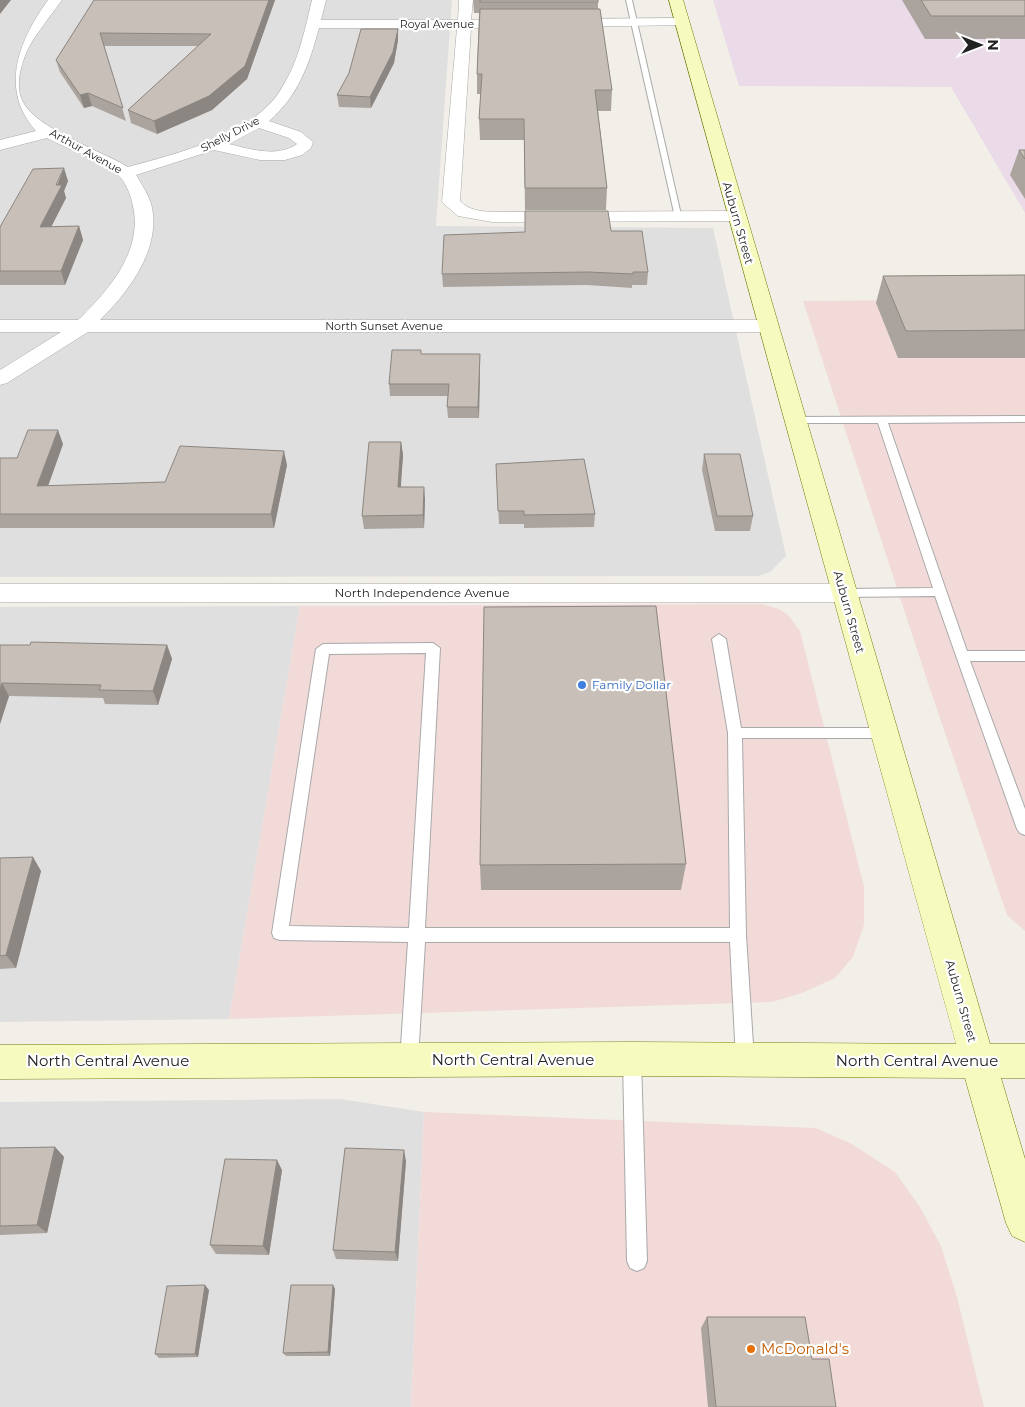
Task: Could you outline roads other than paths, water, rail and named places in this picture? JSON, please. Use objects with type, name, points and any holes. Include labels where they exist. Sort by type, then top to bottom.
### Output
[{"type":"main road","name":"Auburn Street","points":[[679,11],[843,593],[1025,1224]]},
{"type":"main road","name":"North Central Avenue","points":[[0,1062],[409,1060],[1025,1061]]},
{"type":"street","name":"Arthur Avenue","points":[[0,379],[83,326],[120,286],[142,245],[146,225],[145,211],[136,185],[126,173],[15,113],[13,74],[15,62],[56,0]]},
{"type":"street","name":"Shelly Drive","points":[[126,173],[187,155],[211,145],[256,122],[273,110],[289,90],[319,0]]},
{"type":"street","points":[[466,0],[451,202],[456,209],[474,216],[492,217],[737,216]]},
{"type":"street","points":[[554,23],[634,22],[679,11]]},
{"type":"street","name":"Royal Avenue","points":[[312,24],[494,24]]},
{"type":"street","points":[[211,145],[273,156],[293,154],[305,145],[295,135],[256,122]]},
{"type":"street","points":[[0,145],[50,132]]},
{"type":"street","name":"North Sunset Avenue","points":[[0,326],[768,326]]},
{"type":"street","name":"North Independence Avenue","points":[[0,593],[843,593]]},
{"type":"lane","points":[[629,0],[679,216]]},
{"type":"lane","points":[[794,420],[1025,419]]},
{"type":"lane","points":[[882,420],[962,656],[1025,830]]},
{"type":"lane","points":[[843,593],[941,592]]},
{"type":"lane","points":[[720,638],[734,733],[738,935],[745,1060]]},
{"type":"lane","points":[[409,1060],[417,935],[433,648],[323,649],[280,933],[417,935],[738,935]]},
{"type":"lane","points":[[962,656],[1025,656]]},
{"type":"lane","points":[[734,733],[883,733]]},
{"type":"lane","points":[[632,1060],[637,1261]]},
{"type":"place","name":"Family Dollar","points":[[582,685]]},
{"type":"place","name":"McDonald's","points":[[751,1349]]}]
